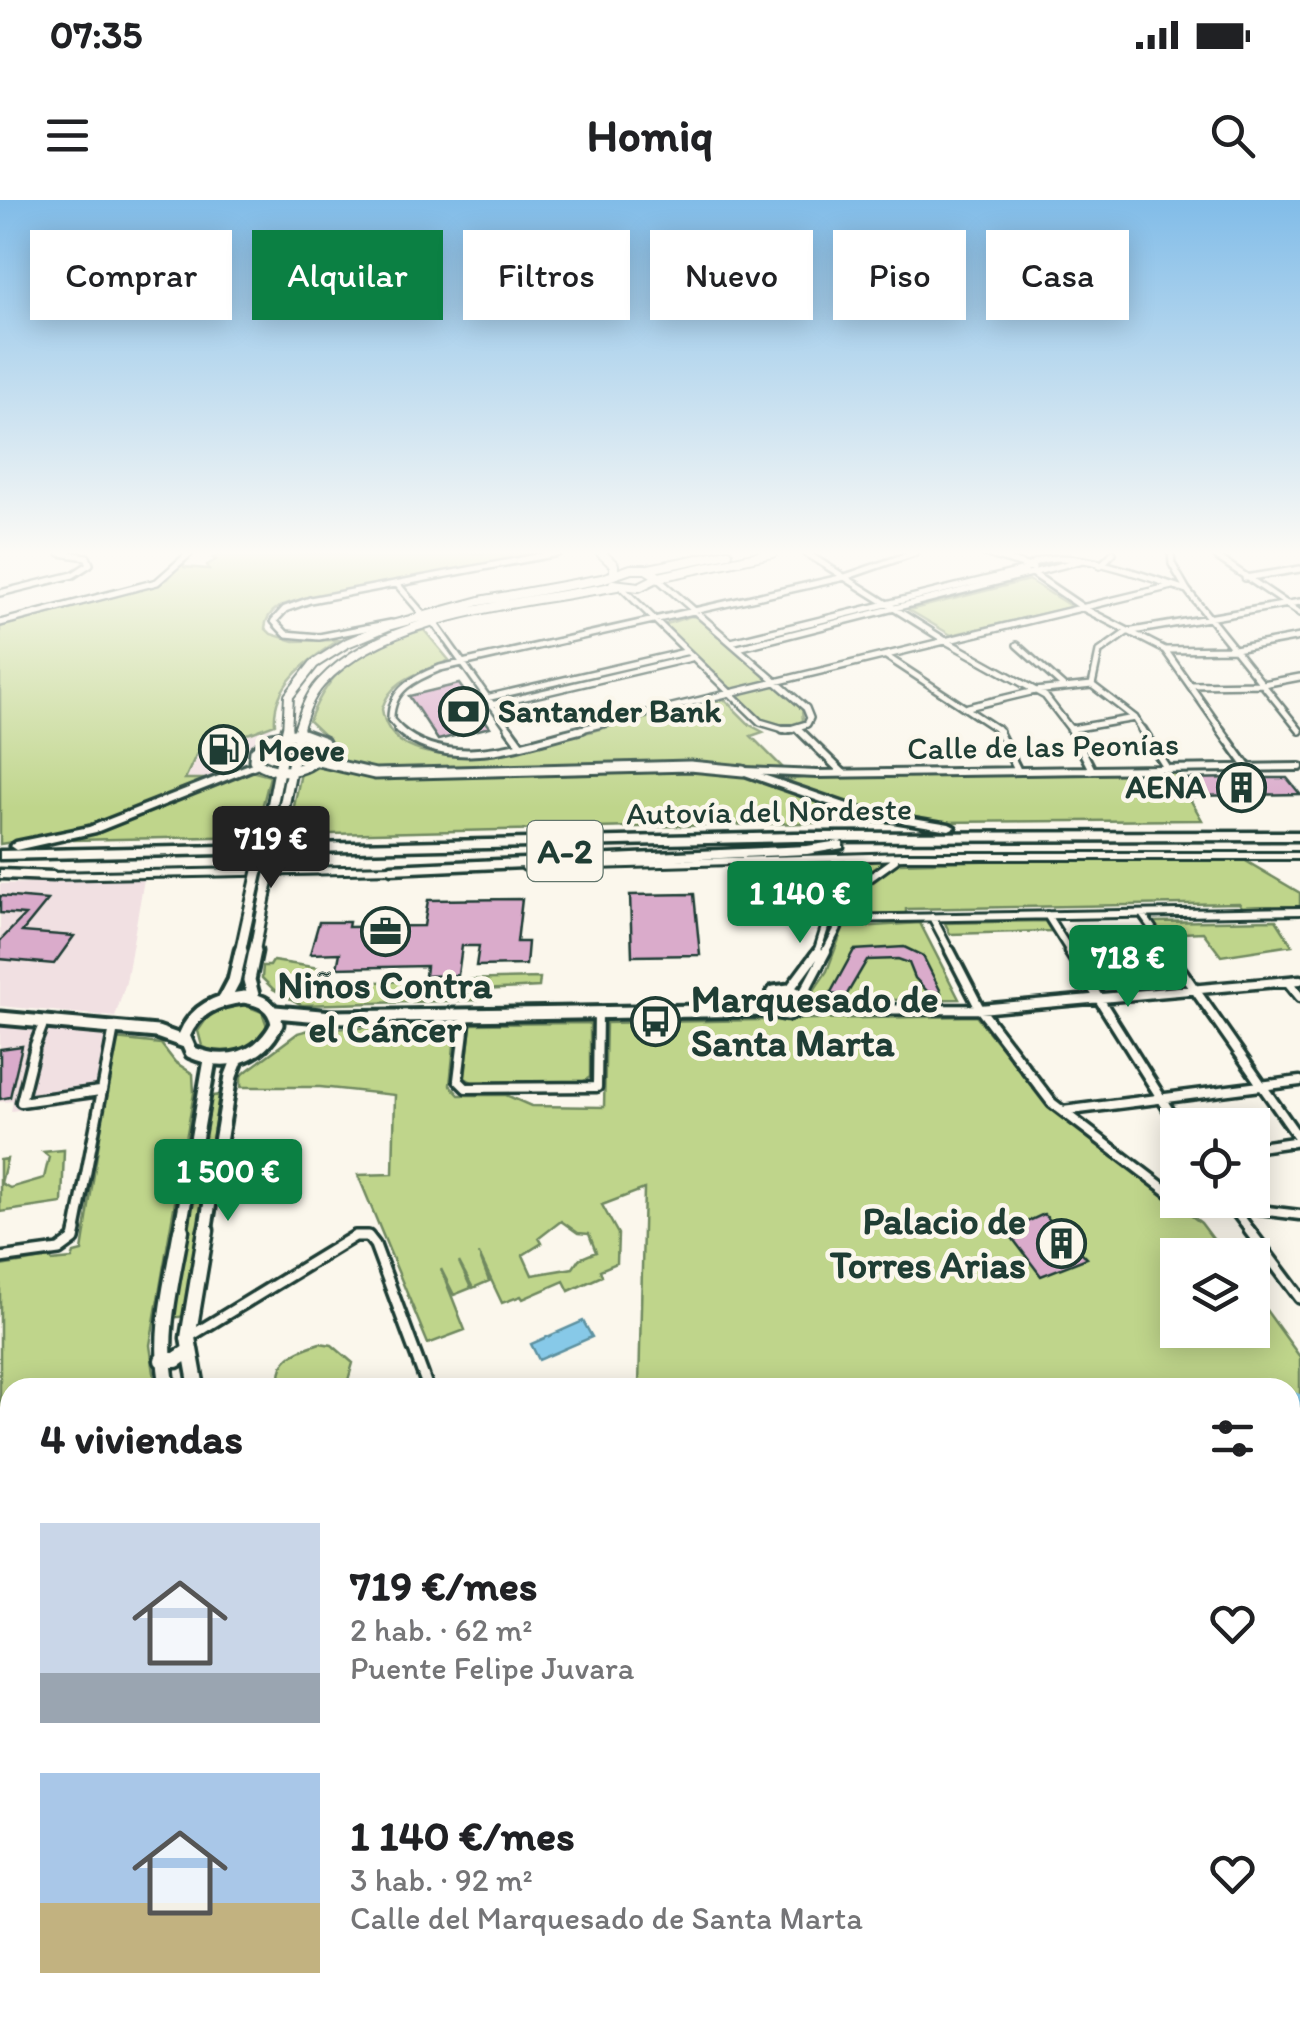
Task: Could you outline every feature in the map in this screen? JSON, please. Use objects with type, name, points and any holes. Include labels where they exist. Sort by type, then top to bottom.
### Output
[{"type":"highway","points":[[0,847],[46,842],[92,830],[257,764]]},
{"type":"highway","points":[[744,771],[781,777],[845,807],[923,824],[1143,835]]},
{"type":"highway","name":"Autovía del Nordeste","points":[[0,855],[796,837],[1300,832]]},
{"type":"highway","points":[[391,869],[807,850],[839,845]]},
{"type":"highway","name":"Autovía del Nordeste","points":[[0,864],[839,845],[1298,853]]},
{"type":"highway","points":[[0,876],[53,876]]},
{"type":"main road","points":[[254,999],[249,980],[267,888],[279,771],[287,734],[287,702],[301,677],[339,647],[360,638]]},
{"type":"main road","points":[[224,1000],[234,981],[254,888],[292,770],[305,709],[330,672],[357,652],[389,638]]},
{"type":"main road","points":[[300,733],[324,742],[324,755],[318,761],[279,771],[257,764],[254,756],[259,746],[300,733]]},
{"type":"main road","points":[[318,761],[375,774],[690,766],[744,771]]},
{"type":"main road","points":[[156,1032],[190,1022],[204,1008],[224,1000],[254,999],[275,1012],[332,1017],[776,1011],[801,1003],[790,990],[777,991],[769,998],[718,1011]]},
{"type":"main road","points":[[769,998],[776,1011]]},
{"type":"main road","points":[[274,1032],[275,1012]]},
{"type":"main road","points":[[0,1018],[156,1032],[185,1042],[191,1052],[210,1060],[238,1058],[261,1048],[274,1032],[332,1017]]},
{"type":"main road","points":[[185,1042],[190,1022]]},
{"type":"main road","points":[[195,1378],[188,1345],[231,1076],[238,1058]]},
{"type":"main road","points":[[166,1378],[162,1352],[210,1060]]},
{"type":"main road","points":[[162,1352],[175,1336],[188,1345]]},
{"type":"main road","points":[[162,1352],[176,1360],[188,1345]]},
{"type":"street","points":[[441,638],[520,744]]},
{"type":"street","points":[[577,638],[428,672],[398,692],[390,711],[395,726],[419,742],[444,750],[489,751],[959,638]]},
{"type":"street","points":[[671,638],[766,726],[796,728],[806,724],[810,713],[726,638]]},
{"type":"street","points":[[731,642],[748,638]]},
{"type":"street","points":[[738,648],[778,638]]},
{"type":"street","points":[[941,638],[1056,707],[1092,770]]},
{"type":"street","points":[[1092,685],[1094,654],[1115,638]]},
{"type":"street","points":[[1139,638],[1165,650],[1235,649],[1295,638]]},
{"type":"street","points":[[1226,638],[1300,730]]},
{"type":"street","points":[[1017,645],[1066,688]]},
{"type":"street","points":[[1165,650],[1248,768]]},
{"type":"street","points":[[486,698],[686,652]]},
{"type":"street","points":[[884,655],[999,730],[1018,771]]},
{"type":"street","points":[[492,706],[692,658]]},
{"type":"street","points":[[1190,685],[1263,684],[1300,677]]},
{"type":"street","points":[[968,707],[1035,691],[1092,685],[1135,718],[1168,770]]},
{"type":"street","points":[[1071,729],[1135,718]]},
{"type":"street","points":[[796,728],[844,773]]},
{"type":"street","name":"Calle de las Peonías","points":[[781,777],[1300,768]]},
{"type":"street","points":[[53,876],[904,856],[1298,853]]},
{"type":"street","points":[[904,856],[863,878],[838,919],[822,965],[801,1003],[825,1012],[980,1009],[1300,980]]},
{"type":"street","points":[[772,860],[815,875],[828,888],[833,902],[816,957],[790,990]]},
{"type":"street","points":[[838,919],[1300,911]]},
{"type":"street","points":[[1142,914],[1300,1141],[1270,1145]]},
{"type":"street","points":[[1047,915],[1167,1108]]},
{"type":"street","points":[[932,917],[980,1009],[1052,1103],[1160,1185]]},
{"type":"street","points":[[1288,982],[1300,997]]},
{"type":"street","points":[[466,1016],[458,1080],[466,1088],[597,1087],[598,1013]]},
{"type":"street","points":[[44,1022],[21,1102],[100,1092]]},
{"type":"street","points":[[0,1258],[59,1250],[74,1239],[114,1028]]},
{"type":"street","points":[[1063,1111],[1300,1081]]},
{"type":"street","points":[[1270,1210],[1300,1215]]},
{"type":"street","points":[[1240,1218],[1300,1298]]},
{"type":"street","points":[[188,1345],[355,1236],[368,1236],[424,1378]]},
{"type":"shaded area","name":"Moeve","points":[[276,724],[247,748],[243,765],[210,778],[187,778],[203,742],[251,734]]},
{"type":"shaded area","points":[[144,879],[126,982],[115,1017],[0,1006],[0,884]]},
{"type":"shaded area","points":[[0,1025],[105,1035],[93,1100],[11,1111],[13,1101],[0,1102]]},
{"type":"green space","points":[[0,638],[339,640],[286,685],[276,709],[275,724],[202,742],[185,779],[209,779],[76,832],[0,844]]},
{"type":"green space","points":[[400,638],[431,638],[449,660],[400,683],[386,698],[382,709],[393,734],[415,749],[444,755],[515,749],[724,699],[750,725],[763,732],[751,736],[785,770],[709,762],[369,770],[325,760],[329,740],[309,721],[318,701],[340,671],[368,650]]},
{"type":"green space","points":[[676,638],[721,638],[802,709],[803,721],[784,727],[764,722]]},
{"type":"green space","points":[[316,764],[373,776],[704,769],[772,782],[809,777],[1175,773],[1202,820],[807,823],[288,835],[302,768]]},
{"type":"green space","points":[[251,771],[270,776],[255,836],[73,840]]},
{"type":"green space","points":[[1084,858],[1244,860],[1300,893],[1300,906],[1242,907],[1239,903],[906,909],[906,913],[854,914],[850,910],[865,888],[899,863]]},
{"type":"green space","points":[[800,860],[886,860],[857,880],[839,909],[827,880]]},
{"type":"green space","points":[[1276,920],[1292,945],[1221,956],[1203,932],[1161,934],[1154,922]]},
{"type":"green space","points":[[1045,921],[1051,931],[950,934],[945,923]]},
{"type":"green space","points":[[920,923],[959,999],[813,1001],[810,996],[827,971],[843,928]]},
{"type":"green space","points":[[273,961],[333,970],[330,983],[540,978],[539,987],[481,990],[478,1000],[302,1005],[262,978],[263,966],[270,966]]},
{"type":"green space","points":[[244,1005],[262,1012],[267,1026],[262,1035],[239,1051],[220,1052],[202,1046],[198,1031],[209,1015]]},
{"type":"green space","points":[[976,1016],[1051,1109],[1160,1192],[1160,1218],[1194,1218],[1212,1238],[1160,1238],[1160,1348],[1270,1348],[1270,1316],[1300,1357],[1300,1378],[639,1378],[644,1189],[602,1205],[618,1234],[617,1263],[600,1270],[602,1276],[569,1291],[564,1281],[523,1299],[521,1296],[502,1303],[479,1254],[489,1281],[473,1288],[459,1262],[471,1288],[454,1295],[441,1269],[465,1330],[428,1344],[358,1175],[393,1174],[395,1095],[320,1087],[241,1087],[241,1076],[298,1033],[313,1029],[456,1025],[450,1085],[459,1095],[506,1095],[531,1106],[604,1107],[606,1023]],"holes":[[[561,1221],[578,1233],[589,1234],[596,1252],[579,1259],[573,1268],[532,1275],[523,1255],[542,1243],[539,1238]]]},
{"type":"green space","points":[[590,1023],[590,1077],[584,1081],[474,1083],[465,1078],[471,1024]]},
{"type":"green space","points":[[115,1039],[161,1044],[175,1062],[193,1074],[194,1093],[150,1345],[155,1378],[0,1378],[0,1266],[50,1258],[72,1259],[74,1253],[82,1251]]},
{"type":"green space","points":[[219,1095],[186,1316],[171,1318],[208,1097]]},
{"type":"green space","points":[[64,1150],[62,1203],[0,1212],[0,1160],[7,1159],[1,1183],[10,1188],[44,1178],[49,1157],[43,1152]]},
{"type":"green space","points":[[320,1343],[332,1345],[353,1363],[349,1378],[280,1378],[284,1362]]},
{"type":"water","points":[[583,1321],[592,1337],[539,1360],[531,1344]]},
{"type":"building","name":"Santander Bank","points":[[459,684],[490,727],[438,740],[409,696]]},
{"type":"building","name":"AENA","points":[[1287,778],[1300,794],[1193,796],[1182,779]]},
{"type":"building","points":[[694,894],[700,955],[632,956],[630,895]]},
{"type":"building","points":[[0,896],[48,900],[22,932],[74,936],[54,964],[0,959],[0,941],[25,915],[0,913]]},
{"type":"building","points":[[522,899],[517,942],[528,942],[526,965],[476,966],[479,946],[462,946],[458,975],[425,976],[426,966],[337,968],[340,953],[310,954],[319,922],[349,922],[348,927],[424,926],[428,900]]},
{"type":"building","points":[[904,947],[923,956],[941,992],[928,992],[915,978],[909,963],[898,959],[867,960],[846,996],[830,994],[854,950]]},
{"type":"building","points":[[22,1046],[10,1097],[0,1099],[0,1049]]},
{"type":"building","name":"Palacio de Torres Arias","points":[[1044,1214],[1087,1258],[1041,1276],[1007,1231]]},
{"type":"place","name":"Santander Bank","points":[[463,711]]},
{"type":"place","name":"Moeve","points":[[223,750]]},
{"type":"place","name":"AENA","points":[[1241,787]]},
{"type":"place","name":"Niños Contra el Cáncer","points":[[385,931]]},
{"type":"place","name":"Marquesado de Santa Marta","points":[[656,1021]]},
{"type":"place","name":"Palacio de Torres Arias","points":[[1061,1243]]}]
